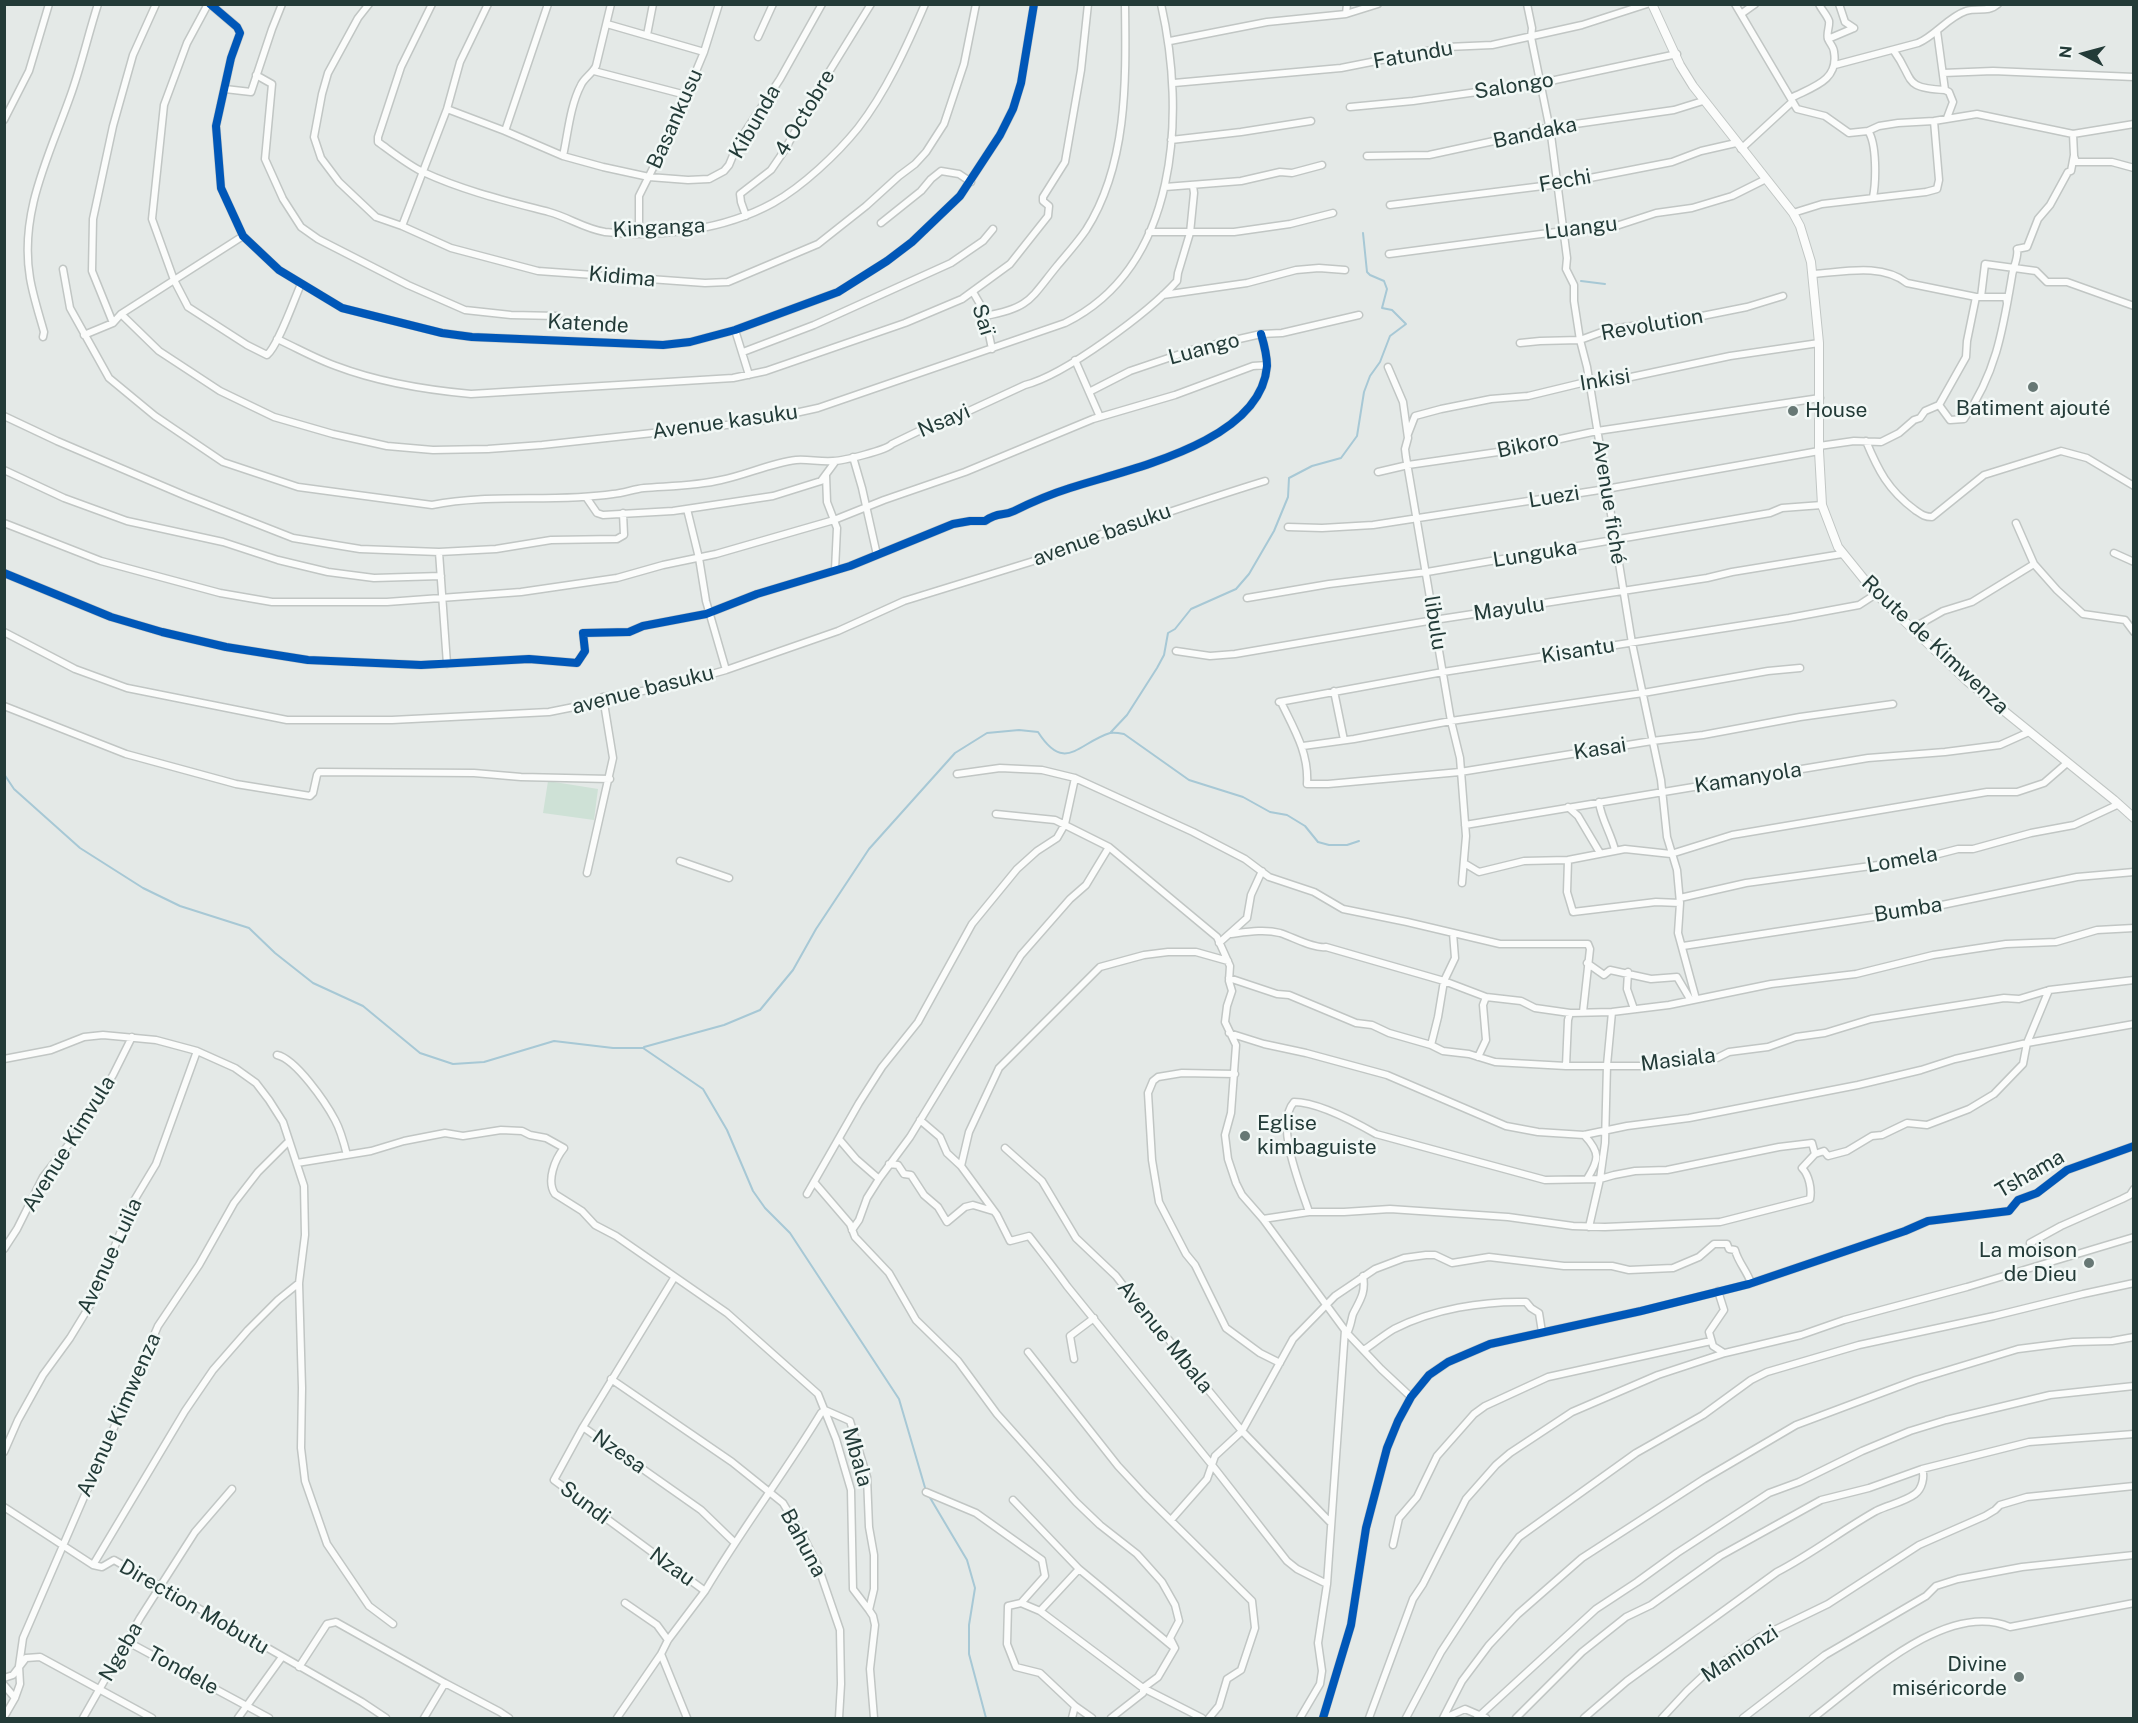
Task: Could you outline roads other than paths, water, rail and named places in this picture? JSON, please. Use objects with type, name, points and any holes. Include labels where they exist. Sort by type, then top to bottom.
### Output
[{"type":"street","points":[[4,120],[29,71],[49,4]]},
{"type":"street","points":[[43,337],[44,332],[30,278],[28,251],[30,220],[36,185],[71,95],[98,4]]},
{"type":"street","points":[[112,323],[92,271],[93,219],[113,126],[133,55],[156,4]]},
{"type":"street","points":[[209,4],[187,43],[164,111],[152,219],[174,280],[188,307],[247,345],[267,355],[270,354],[301,284]]},
{"type":"street","name":"Katende","points":[[209,4],[237,27],[240,33],[231,58],[216,126],[221,188],[243,236],[279,270],[342,308],[442,333],[462,336],[663,345],[690,342],[735,330],[838,292],[904,249],[960,196],[1000,135],[1013,109],[1022,83],[1034,4]]},
{"type":"street","points":[[225,89],[250,93],[282,4]]},
{"type":"street","name":"Kidima","points":[[369,4],[358,18],[328,73],[314,137],[321,158],[339,182],[376,217],[450,248],[538,271],[705,283],[728,282],[818,244],[866,207],[915,164],[926,152],[944,124],[961,75],[976,4]]},
{"type":"street","name":"Kinganga","points":[[432,4],[401,67],[378,142],[422,172],[486,196],[556,214],[603,232],[639,234],[704,227],[746,216],[775,202],[810,177],[857,129],[900,60],[925,4]]},
{"type":"street","points":[[402,226],[447,109],[460,62],[488,4]]},
{"type":"street","points":[[505,131],[548,4]]},
{"type":"street","points":[[563,156],[576,97],[582,82],[594,71],[611,4]]},
{"type":"street","points":[[647,35],[653,4]]},
{"type":"street","name":"Basankusu","points":[[639,234],[639,196],[704,52],[719,4]]},
{"type":"street","points":[[758,37],[773,4]]},
{"type":"street","name":"Kibunda","points":[[447,109],[563,156],[649,177],[698,180],[709,178],[724,171],[729,165],[739,141],[780,79],[822,4]]},
{"type":"street","name":"4 Octobre","points":[[746,216],[740,194],[771,170],[871,4]]},
{"type":"street","points":[[277,339],[336,366],[375,377],[471,394],[718,379],[749,375],[905,323],[962,299],[973,292],[1010,264],[1048,216],[1049,206],[1043,201],[1043,197],[1065,162],[1081,70],[1088,4]]},
{"type":"street","points":[[985,316],[1021,306],[1038,291],[1087,229],[1106,190],[1117,149],[1126,78],[1125,4]]},
{"type":"street","name":"Avenue kasuku","points":[[121,314],[159,351],[220,391],[274,417],[387,447],[432,450],[542,445],[754,422],[818,408],[1065,323],[1099,303],[1124,278],[1149,232],[1165,187],[1169,164],[1174,83],[1170,41],[1161,4]]},
{"type":"street","points":[[1346,14],[1347,4]]},
{"type":"street","points":[[1170,41],[1267,22],[1346,14],[1378,4]]},
{"type":"street","name":"Avenue fiché","points":[[1527,4],[1532,28],[1531,37],[1559,184],[1567,258],[1566,269],[1574,285],[1580,340],[1590,381],[1614,541],[1632,643],[1663,791],[1667,837],[1676,863],[1680,901],[1678,933],[1683,946],[1693,999]]},
{"type":"street","name":"Fatundu","points":[[1174,83],[1341,68],[1447,47],[1492,45],[1582,25],[1647,4]]},
{"type":"street","name":"Route de Kimwenza","points":[[1652,4],[1677,54],[1680,65],[1703,101],[1793,213],[1800,226],[1813,274],[1819,343],[1819,448],[1822,505],[1842,554],[1876,594],[1967,681],[2120,804],[2133,818]]},
{"type":"street","points":[[1735,4],[1792,100],[1802,111],[1825,116],[1848,133],[1868,131],[1879,126],[1934,122],[1947,118],[1983,115],[2073,134],[2133,124]]},
{"type":"street","points":[[1741,14],[1755,4]]},
{"type":"street","points":[[1738,146],[1792,100],[1829,78],[1834,65],[1834,52],[1828,39],[1829,21],[1819,4]]},
{"type":"street","points":[[1828,39],[1854,28],[1845,22],[1839,4]]},
{"type":"street","points":[[1834,65],[1894,51],[1928,39],[1964,11],[1992,9],[1998,4]]},
{"type":"street","points":[[607,24],[704,52]]},
{"type":"street","points":[[1937,31],[1945,90]]},
{"type":"street","points":[[1894,51],[1914,85],[1924,89],[1949,92],[1953,102],[1947,118]]},
{"type":"street","name":"Salongo","points":[[1350,107],[1413,101],[1541,83],[1677,54]]},
{"type":"street","points":[[1943,73],[1993,70],[2133,77]]},
{"type":"street","points":[[594,71],[686,95]]},
{"type":"street","points":[[256,75],[272,84],[265,159],[283,199],[301,226],[318,239],[408,285],[465,310],[511,315],[558,316]]},
{"type":"street","name":"Bandaka","points":[[1367,156],[1430,155],[1540,129],[1674,110],[1703,101]]},
{"type":"street","points":[[1171,140],[1311,121]]},
{"type":"street","points":[[1793,213],[1822,204],[1937,189],[1939,180],[1934,122]]},
{"type":"street","points":[[1868,131],[1873,138],[1875,160],[1873,198]]},
{"type":"street","points":[[2073,134],[2076,162],[2112,162],[2133,168]]},
{"type":"street","name":"Fechi","points":[[1390,205],[1559,184],[1672,162],[1701,151],[1738,146]]},
{"type":"street","points":[[2074,155],[2071,171],[2068,172],[2050,205],[2038,218],[2027,247],[2017,249],[2018,253],[2013,268],[1993,365],[1979,398],[1964,419],[1950,420],[1939,405],[1966,357],[1967,341],[1985,264],[2013,268],[2036,271],[2047,282],[2065,282],[2133,306]]},
{"type":"street","points":[[1165,187],[1241,181],[1280,172],[1292,173],[1322,165]]},
{"type":"street","points":[[881,223],[921,191],[930,179],[941,171],[959,174],[971,182]]},
{"type":"street","name":"Luangu","points":[[1389,254],[1564,231],[1610,228],[1656,213],[1692,208],[1732,196],[1766,180]]},
{"type":"street","name":"Nsayi","points":[[63,269],[70,308],[109,378],[155,416],[227,464],[298,487],[432,505],[512,497],[551,499],[586,497],[643,488],[701,484],[797,460],[835,462],[890,447],[919,431],[937,426],[1037,382],[1075,360],[1133,320],[1177,281],[1190,233],[1193,186]]},
{"type":"street","points":[[1149,232],[1234,232],[1290,224],[1333,213]]},
{"type":"street","points":[[743,352],[814,325],[951,263],[983,241],[993,229]]},
{"type":"street","points":[[84,335],[112,323],[121,314],[243,236]]},
{"type":"street","points":[[1162,295],[1247,283],[1296,270],[1319,268],[1345,270]]},
{"type":"street","points":[[1813,274],[1879,270],[1901,278],[1907,283],[1979,297],[2006,297],[2007,304]]},
{"type":"street","name":"Saï","points":[[973,292],[982,306],[992,349]]},
{"type":"street","name":"Revolution","points":[[1520,343],[1540,340],[1580,340],[1610,329],[1692,318],[1747,307],[1783,296]]},
{"type":"street","name":"Luango","points":[[1089,392],[1130,371],[1171,356],[1214,344],[1261,334],[1282,333],[1359,315]]},
{"type":"street","points":[[735,330],[749,375]]},
{"type":"street","points":[[4,573],[111,617],[162,632],[226,647],[308,660],[422,665],[529,659],[577,663],[585,651],[583,633],[629,632],[643,626],[698,616],[877,555],[953,524],[973,520],[985,521],[991,516],[1012,512],[1023,505],[1067,489],[1152,464],[1186,450],[1232,423],[1257,394],[1267,365],[1261,334]]},
{"type":"street","name":"Inkisi","points":[[1408,438],[1415,416],[1441,409],[1491,399],[1528,396],[1590,381],[1632,377],[1730,356],[1819,343]]},
{"type":"street","points":[[1075,360],[1100,417]]},
{"type":"street","points":[[4,523],[101,561],[220,593],[272,602],[328,603],[443,599],[521,592],[617,578],[699,558],[834,520],[956,475],[1100,417],[1193,388],[1252,366],[1267,365]]},
{"type":"street","name":"libulu","points":[[1388,367],[1403,402],[1408,438],[1405,448],[1451,721],[1460,759],[1465,825],[1462,883]]},
{"type":"street","name":"Bikoro","points":[[1378,472],[1408,465],[1505,451],[1597,431],[1820,398]]},
{"type":"street","name":"Luezi","points":[[1288,527],[1356,526],[1417,518],[1606,489],[1819,448],[1866,441],[1881,442],[1899,433],[1914,420],[1920,418],[1925,411],[1939,405]]},
{"type":"street","points":[[4,416],[186,496],[293,538],[360,549],[439,552],[496,549],[551,540],[616,539],[624,535],[623,513]]},
{"type":"street","points":[[1866,441],[1878,469],[1892,490],[1900,499],[1925,517],[1932,516],[1984,475],[2061,451],[2087,458],[2133,486]]},
{"type":"street","points":[[852,457],[862,488],[877,555]]},
{"type":"street","points":[[586,497],[599,514],[687,509],[773,496],[817,483],[835,462]]},
{"type":"street","points":[[4,470],[64,498],[127,521],[223,542],[278,560],[328,572],[374,578],[441,576]]},
{"type":"street","points":[[826,475],[827,502],[838,538],[835,570]]},
{"type":"street","name":"avenue basuku","points":[[4,632],[75,669],[127,688],[286,720],[392,720],[549,712],[589,704],[603,697],[662,687],[726,670],[838,631],[904,601],[1053,555],[1073,544],[1109,530],[1265,481]]},
{"type":"street","name":"Lunguka","points":[[1247,598],[1329,584],[1427,572],[1614,541],[1770,513],[1782,508],[1822,505]]},
{"type":"street","points":[[687,509],[699,558],[705,596],[726,670]]},
{"type":"street","points":[[2016,523],[2034,564],[2057,590],[2083,614],[2125,620],[2133,633]]},
{"type":"street","points":[[439,552],[447,664]]},
{"type":"street","points":[[2114,553],[2133,562]]},
{"type":"street","name":"Mayulu","points":[[1176,651],[1210,656],[1235,654],[1434,620],[1624,592],[1842,554]]},
{"type":"street","points":[[1913,628],[1943,611],[1972,602],[2034,564]]},
{"type":"street","name":"Kisantu","points":[[1303,746],[1279,702],[1443,672],[1859,605],[1876,594]]},
{"type":"street","points":[[1303,746],[1451,721],[1643,693],[1768,671],[1800,668]]},
{"type":"street","points":[[1334,691],[1344,740]]},
{"type":"street","points":[[586,873],[610,779],[613,758],[603,697]]},
{"type":"street","name":"Kasai","points":[[1303,746],[1307,784],[1369,781],[1460,772],[1893,704]]},
{"type":"street","points":[[4,706],[126,754],[236,784],[310,796],[319,772],[474,773],[521,777],[610,779]]},
{"type":"street","name":"Kamanyola","points":[[1465,825],[1868,758],[2000,745],[2029,732]]},
{"type":"street","points":[[1464,863],[1479,872],[1524,861],[1568,860],[1624,849],[1671,854],[1732,835],[1986,792],[2017,792],[2045,782],[2067,763]]},
{"type":"street","points":[[957,774],[1000,768],[1042,770],[1075,778],[1193,832],[1245,859],[1269,878],[1314,892],[1343,909],[1486,942],[1507,945],[1588,944],[1590,949],[1583,1012]]},
{"type":"street","points":[[807,1194],[882,1067],[918,1022],[972,924],[1017,869],[1037,851],[1052,843],[1065,824],[1075,778]]},
{"type":"street","points":[[1599,802],[1602,819],[1611,834],[1615,850]]},
{"type":"street","name":"Lomela","points":[[1568,860],[1567,892],[1572,912],[1680,901],[1746,883],[1915,860],[1958,849],[1973,849],[2031,833],[2074,825],[2120,804]]},
{"type":"street","points":[[1568,807],[1578,816],[1600,853]]},
{"type":"street","points":[[996,814],[1047,818],[1065,824],[1109,847],[1217,937],[1230,966],[1229,978],[1232,991],[1225,1022],[1236,1045],[1235,1074],[1231,1113],[1226,1131],[1228,1160],[1236,1183],[1242,1195],[1263,1219],[1346,1330],[1410,1397]]},
{"type":"street","points":[[852,1230],[859,1221],[867,1198],[920,1120],[1021,955],[1070,899],[1086,885],[1109,847]]},
{"type":"street","points":[[680,861],[729,878]]},
{"type":"street","points":[[1220,943],[1247,918],[1251,895],[1262,871]]},
{"type":"street","name":"Bumba","points":[[1683,946],[1913,911],[2077,877],[2133,872]]},
{"type":"street","points":[[1231,934],[1255,931],[1278,932],[1314,946],[1326,947],[1444,981],[1486,997],[1521,1001],[1534,1008],[1570,1013],[1612,1012],[1669,1005],[1771,984],[1856,974],[1933,955],[2006,944],[2056,942],[2097,930],[2133,928]]},
{"type":"street","points":[[1431,1045],[1444,981],[1455,958],[1453,933]]},
{"type":"street","points":[[961,1166],[969,1132],[999,1068],[1100,967],[1144,955],[1168,952],[1196,952],[1228,961]]},
{"type":"street","points":[[1587,963],[1604,975],[1610,970],[1628,972],[1651,979],[1677,977],[1693,999]]},
{"type":"street","points":[[1628,972],[1627,989],[1634,1009]]},
{"type":"street","name":"Masiala","points":[[1229,978],[1277,994],[1289,995],[1356,1023],[1372,1025],[1443,1051],[1495,1062],[1566,1066],[1651,1066],[1702,1054],[1717,1058],[1729,1052],[1768,1047],[1796,1037],[1825,1033],[1870,1019],[2004,998],[2019,999],[2049,990],[2133,980]]},
{"type":"street","points":[[1263,1219],[1309,1212],[1381,1209],[1426,1210],[1508,1217],[1589,1227],[1720,1222],[1810,1198],[1812,1187],[1802,1168],[1815,1154],[1824,1151],[1828,1156],[1845,1151],[1872,1136],[1882,1135],[1907,1123],[1927,1125],[1968,1109],[1994,1094],[2022,1066],[2027,1043],[2049,990]]},
{"type":"street","points":[[1478,1057],[1486,1040],[1483,1005],[1486,997]]},
{"type":"street","points":[[1589,1227],[1600,1179],[1607,1130],[1607,1065],[1612,1012]]},
{"type":"street","points":[[1566,1066],[1570,1013]]},
{"type":"street","points":[[1229,1033],[1387,1075],[1506,1126],[1538,1132],[1584,1136],[1858,1085],[1921,1070],[1954,1059],[2133,1024]]},
{"type":"street","points":[[4,1059],[51,1050],[84,1037],[106,1035],[156,1040],[197,1051],[235,1068],[256,1083],[283,1122],[303,1180],[305,1235],[299,1283],[301,1448],[305,1481],[327,1544],[369,1606],[393,1624]]},
{"type":"street","name":"Avenue Kimvula","points":[[4,1249],[17,1229],[43,1177],[76,1135],[113,1075],[132,1037]]},
{"type":"street","name":"Avenue Luila","points":[[4,1452],[18,1420],[43,1375],[92,1302],[132,1204],[156,1164],[197,1051]]},
{"type":"street","points":[[277,1055],[300,1072],[324,1104],[340,1130],[347,1155],[297,1163]]},
{"type":"street","points":[[1235,1074],[1182,1073],[1158,1077],[1153,1081],[1148,1093],[1151,1153],[1159,1202],[1186,1254],[1195,1265],[1226,1328],[1260,1353],[1280,1362]]},
{"type":"street","points":[[1309,1212],[1287,1138],[1289,1110],[1296,1102],[1329,1112],[1376,1134],[1536,1179],[1600,1179],[1614,1174],[1667,1170],[1779,1147],[1812,1143],[1815,1154]]},
{"type":"street","points":[[920,1120],[939,1137],[947,1153],[961,1166],[994,1211],[1010,1241],[1029,1236],[1051,1267],[1060,1275],[1287,1561],[1297,1569],[1327,1584]]},
{"type":"street","name":"Mbala","points":[[347,1155],[445,1133],[463,1136],[498,1130],[519,1130],[546,1138],[564,1148],[558,1156],[551,1179],[555,1194],[582,1211],[595,1225],[616,1236],[727,1313],[818,1394],[825,1410],[850,1421],[867,1477],[869,1527],[874,1555],[874,1589],[869,1610],[875,1625],[870,1669],[874,1719]]},
{"type":"street","points":[[1584,1136],[1594,1146],[1597,1157],[1595,1166],[1587,1179]]},
{"type":"street","points":[[839,1139],[856,1159],[879,1179]]},
{"type":"street","name":"Avenue Kimwenza","points":[[4,1717],[20,1684],[19,1666],[23,1638],[158,1326],[199,1265],[234,1203],[258,1172],[289,1142]]},
{"type":"street","name":"Tshama","points":[[1323,1719],[1351,1625],[1366,1528],[1387,1448],[1410,1397],[1429,1375],[1448,1362],[1490,1344],[1641,1311],[1751,1283],[1905,1231],[1927,1221],[2009,1211],[2018,1200],[2036,1194],[2067,1170],[2133,1146]]},
{"type":"street","name":"Avenue Mbala","points":[[1005,1148],[1042,1181],[1076,1238],[1116,1276],[1242,1431],[1330,1522]]},
{"type":"street","points":[[889,1164],[898,1165],[904,1174],[911,1175],[924,1194],[938,1207],[947,1222],[965,1207],[973,1205],[994,1211]]},
{"type":"street","points":[[814,1182],[850,1224],[855,1237],[889,1273],[916,1320],[958,1361],[1017,1437],[1076,1502],[1100,1525],[1137,1554],[1162,1582],[1175,1605],[1179,1621],[1170,1638],[1175,1648]]},
{"type":"street","points":[[2030,1244],[2061,1226],[2130,1195],[2133,1189]]},
{"type":"street","points":[[1369,1719],[1413,1599],[1423,1584],[1466,1499],[1510,1452],[1572,1412],[1658,1375],[1725,1353],[1799,1336],[1844,1320],[1967,1287],[2133,1237]]},
{"type":"street","points":[[1171,1520],[1207,1479],[1215,1456],[1242,1431],[1293,1339],[1335,1296],[1363,1276],[1395,1260],[1418,1255],[1434,1255],[1452,1263],[1489,1257],[1564,1266],[1612,1266],[1629,1270],[1673,1268],[1699,1257],[1714,1244],[1727,1244],[1729,1249],[1735,1250],[1751,1283]]},
{"type":"street","points":[[1300,1719],[1320,1684],[1322,1671],[1318,1643],[1327,1584],[1346,1330],[1352,1325],[1352,1317],[1363,1298],[1363,1276]]},
{"type":"street","name":"Nzesa","points":[[674,1278],[583,1427],[701,1510],[734,1542]]},
{"type":"street","points":[[93,1565],[185,1411],[213,1370],[278,1299],[299,1283]]},
{"type":"street","points":[[1406,1719],[1441,1652],[1519,1537],[1636,1453],[1703,1415],[1751,1380],[1767,1372],[1859,1345],[2133,1283]]},
{"type":"street","points":[[1718,1291],[1724,1310],[1710,1328],[1711,1341],[1714,1348],[1725,1353]]},
{"type":"street","points":[[1364,1350],[1401,1326],[1442,1312],[1473,1305],[1526,1302],[1539,1313],[1542,1332]]},
{"type":"street","points":[[1074,1359],[1071,1336],[1094,1318]]},
{"type":"street","points":[[1444,1719],[1462,1681],[1489,1645],[1518,1614],[1582,1558],[1713,1473],[1796,1425],[1916,1380],[2018,1349],[2133,1337]]},
{"type":"street","points":[[1393,1545],[1399,1518],[1417,1497],[1437,1456],[1479,1410],[1548,1377],[1711,1341]]},
{"type":"street","points":[[1028,1352],[1118,1466],[1145,1496],[1252,1601],[1255,1628],[1241,1670],[1227,1679],[1219,1706],[1209,1719]]},
{"type":"street","name":"Bahuna","points":[[611,1379],[732,1462],[783,1503],[818,1566],[840,1630],[839,1719]]},
{"type":"street","points":[[1444,1719],[1465,1709],[1481,1717],[1596,1609],[1769,1493],[1799,1482],[1862,1451],[1910,1431],[1946,1420],[2050,1395],[2133,1386]]},
{"type":"street","points":[[705,1591],[734,1542],[770,1493],[825,1410],[852,1490],[853,1589],[869,1610]]},
{"type":"street","name":"Sundi","points":[[583,1427],[554,1480],[617,1527]]},
{"type":"street","points":[[1516,1719],[1582,1652],[1626,1617],[1651,1605],[1720,1556],[1821,1500],[1869,1488],[1922,1469],[2035,1441],[2133,1434]]},
{"type":"street","points":[[1584,1719],[1627,1681],[1777,1572],[1802,1559],[1879,1510],[1915,1494],[1922,1483],[1924,1474],[1922,1469]]},
{"type":"street","name":"Manionzi","points":[[1662,1719],[1687,1691],[1720,1664],[1760,1637],[1828,1604],[1919,1545],[1985,1516],[2000,1505],[2027,1497],[2133,1486]]},
{"type":"street","name":"Ngeba","points":[[82,1719],[140,1618],[195,1532],[232,1489]]},
{"type":"street","points":[[926,1492],[976,1514],[1042,1560],[1045,1576],[1021,1603],[1008,1606],[1007,1644],[1016,1667],[1040,1673],[1092,1719]]},
{"type":"street","points":[[1013,1500],[1080,1569],[1175,1648]]},
{"type":"street","name":"Direction Mobutu","points":[[4,1508],[93,1565],[104,1566],[114,1560],[362,1702],[386,1719]]},
{"type":"street","name":"Nzau","points":[[617,1527],[705,1591],[668,1640],[617,1719]]},
{"type":"street","points":[[1743,1719],[1825,1655],[1926,1596],[1936,1586],[1958,1579],[2022,1568],[2133,1555]]},
{"type":"street","points":[[1040,1611],[1080,1569]]},
{"type":"street","points":[[625,1603],[657,1625],[668,1640]]},
{"type":"street","points":[[1021,1603],[1040,1611],[1143,1688],[1202,1719]]},
{"type":"street","points":[[1813,1719],[1908,1645],[1929,1635],[1964,1624],[1997,1621],[2010,1627],[2133,1603]]},
{"type":"street","points":[[299,1667],[327,1624],[336,1623],[509,1719]]},
{"type":"street","name":"Tondele","points":[[128,1642],[268,1719]]},
{"type":"street","points":[[1111,1719],[1143,1693],[1143,1688],[1158,1677],[1175,1648]]},
{"type":"street","points":[[661,1654],[687,1719]]},
{"type":"street","points":[[238,1719],[282,1657]]},
{"type":"street","points":[[4,1678],[13,1675],[26,1658],[40,1658],[99,1688],[152,1719]]},
{"type":"street","points":[[424,1719],[445,1683]]},
{"type":"street","points":[[4,1685],[15,1698]]},
{"type":"street","points":[[1072,1719],[1075,1706]]},
{"type":"waterway","points":[[1111,732],[1127,715],[1157,668],[1164,655],[1168,633],[1175,629],[1191,609],[1236,589],[1249,574],[1274,531],[1288,497],[1289,478],[1312,466],[1341,458],[1357,436],[1364,392],[1370,376],[1380,362],[1390,336],[1406,324],[1392,310],[1382,308],[1387,289],[1384,281],[1367,272],[1363,233]]},
{"type":"waterway","points":[[1581,281],[1605,284]]},
{"type":"waterway","points":[[644,1047],[724,1025],[760,1010],[793,970],[816,929],[869,849],[955,753],[987,733],[1019,730],[1038,732],[1048,745],[1064,753],[1072,752],[1110,733],[1124,734],[1189,780],[1243,797],[1270,812],[1287,815],[1305,826],[1318,842],[1329,845],[1347,845],[1359,841]]},
{"type":"waterway","points":[[4,774],[14,789],[80,848],[143,888],[180,906],[249,928],[275,953],[313,983],[363,1006],[420,1053],[453,1064],[484,1062],[554,1041],[613,1048],[643,1048],[703,1089],[727,1130],[753,1191],[765,1208],[790,1233],[899,1399],[926,1491]]},
{"type":"waterway","points":[[929,1496],[967,1560],[975,1588],[969,1625],[969,1654],[986,1718]]},
{"type":"place","name":"Batiment ajouté","points":[[2033,387]]},
{"type":"place","name":"House","points":[[1793,411]]},
{"type":"place","name":"Eglise kimbaguiste","points":[[1245,1136]]},
{"type":"place","name":"La moison de Dieu","points":[[2089,1263]]},
{"type":"place","name":"Divine miséricorde","points":[[2019,1677]]}]
